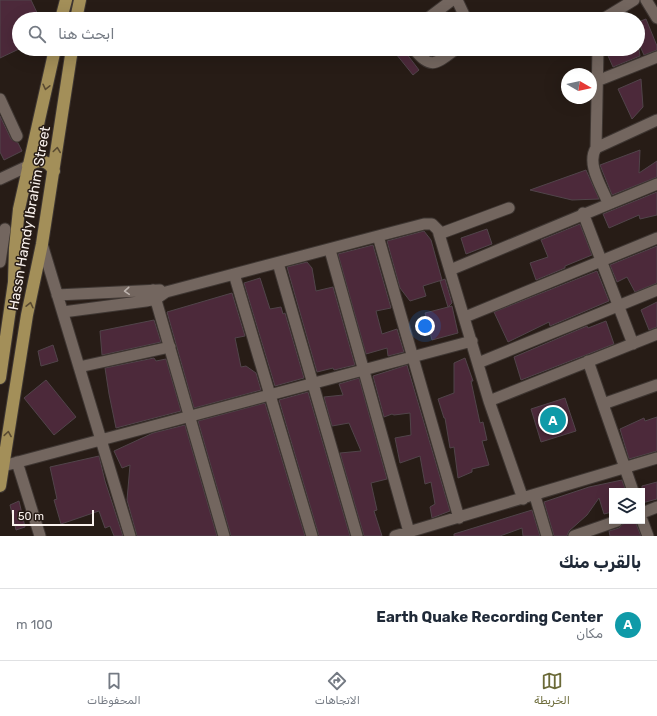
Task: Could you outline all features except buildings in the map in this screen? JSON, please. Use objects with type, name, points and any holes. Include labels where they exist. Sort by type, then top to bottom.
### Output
[{"type":"main road","points":[[64,9],[78,10]]},
{"type":"main road","name":"Hassn Hamdy Ibrahim Street","points":[[0,378],[14,282],[7,230],[28,166],[53,56]]},
{"type":"main road","name":"Hassn Hamdy Ibrahim Street","points":[[0,486],[27,315],[42,244],[71,56]]},
{"type":"main road","points":[[28,166],[39,160],[45,161],[51,165],[54,171]]},
{"type":"street","points":[[436,12],[452,0]]},
{"type":"street","points":[[457,0],[463,12]]},
{"type":"street","points":[[614,12],[634,0]]},
{"type":"street","points":[[646,0],[657,18]]},
{"type":"street","points":[[419,56],[422,60],[438,63],[447,56]]},
{"type":"street","points":[[598,56],[596,148],[593,153],[592,164],[608,203]]},
{"type":"street","points":[[598,81],[657,57]]},
{"type":"street","points":[[0,99],[17,136]]},
{"type":"street","points":[[596,148],[657,120]]},
{"type":"street","points":[[0,179],[28,166]]},
{"type":"street","points":[[450,270],[583,213],[657,184]]},
{"type":"street","points":[[439,234],[510,208]]},
{"type":"street","points":[[583,213],[633,344]]},
{"type":"street","points":[[63,312],[166,292],[428,224],[435,227],[439,234],[489,401],[523,498]]},
{"type":"street","points":[[0,262],[7,230]]},
{"type":"street","points":[[378,236],[459,518]]},
{"type":"street","points":[[465,317],[657,238]]},
{"type":"street","points":[[42,244],[130,536]]},
{"type":"street","points":[[330,250],[409,532]]},
{"type":"street","points":[[278,263],[357,536]]},
{"type":"street","points":[[234,274],[312,536]]},
{"type":"street","points":[[478,363],[657,290]]},
{"type":"street","points":[[57,295],[154,294]]},
{"type":"street","points":[[154,294],[224,536]]},
{"type":"street","points":[[489,401],[657,334]]},
{"type":"street","points":[[3,466],[472,341]]},
{"type":"street","points":[[79,367],[170,347]]},
{"type":"street","points":[[588,361],[631,488]]},
{"type":"street","points":[[603,404],[657,385]]},
{"type":"street","points":[[396,536],[523,498],[535,496],[657,458]]},
{"type":"street","points":[[17,462],[40,536]]},
{"type":"street","points":[[535,496],[547,536]]},
{"type":"street","points":[[645,511],[657,507]]},
{"type":"street","points":[[574,536],[609,524]]},
{"type":"street","points":[[644,524],[648,536]]},
{"type":"place","name":"Earth Quake Recording Center","points":[[553,420]]}]
